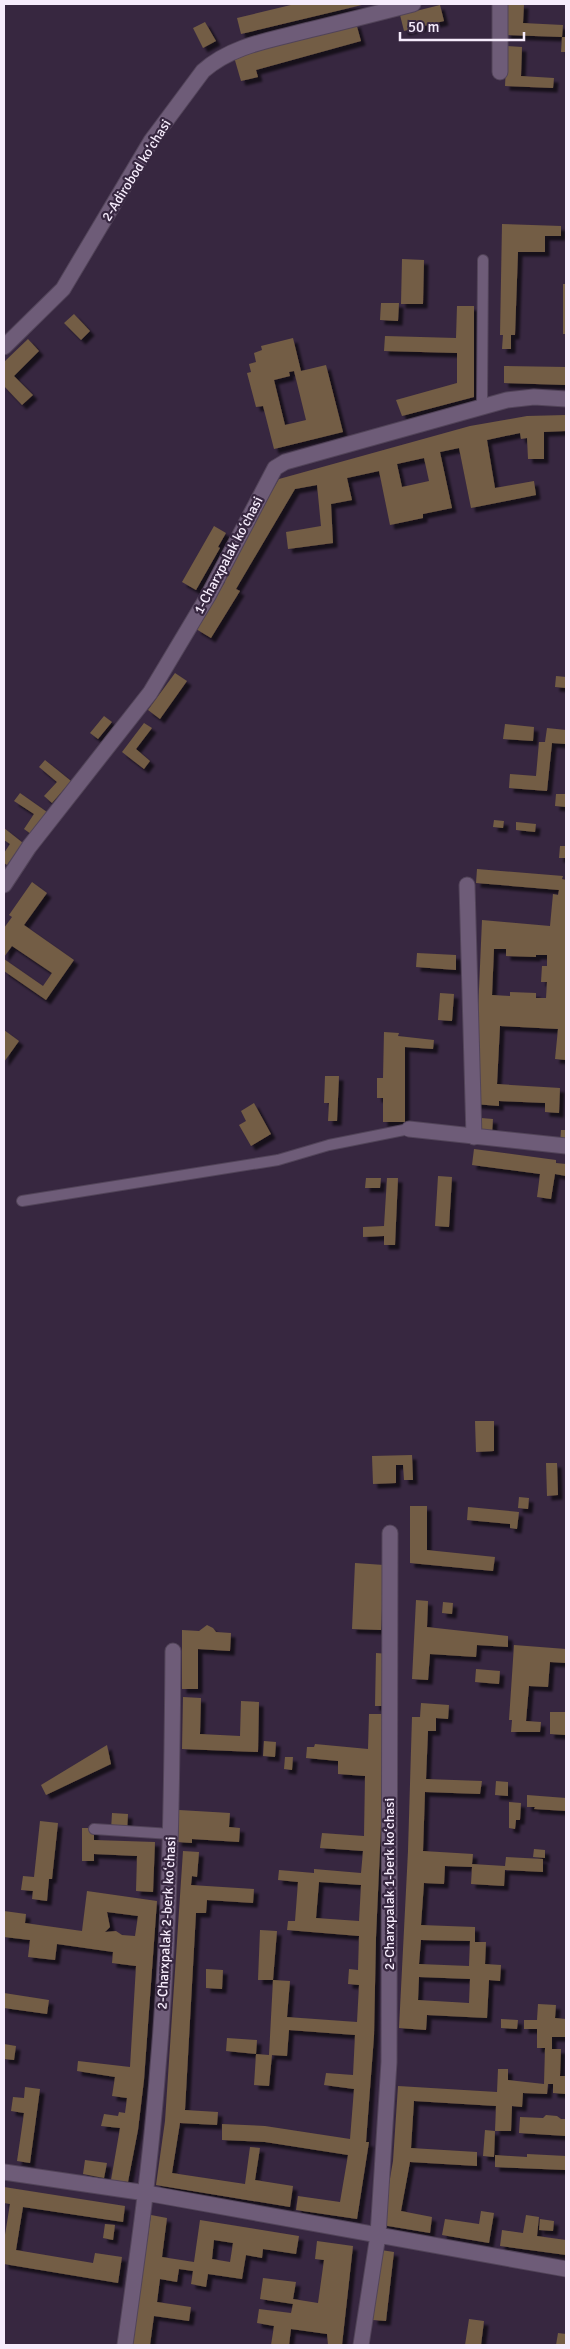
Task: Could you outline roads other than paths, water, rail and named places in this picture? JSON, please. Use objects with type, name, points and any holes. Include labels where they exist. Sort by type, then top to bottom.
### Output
[{"type":"street","name":"2-Adirobod koʻchasi","points":[[4,347],[63,289],[151,141],[203,71],[213,62],[225,55],[251,46],[412,4]]},
{"type":"street","points":[[500,4],[500,72]]},
{"type":"street","name":"1-Charxpalak koʻchasi","points":[[4,885],[29,846],[150,693],[208,596],[275,468],[285,462],[482,406],[534,397],[566,399]]},
{"type":"street","points":[[467,885],[474,1137]]},
{"type":"street","points":[[409,1129],[566,1146]]},
{"type":"street","name":"2-Charxpalak 1-berk koʻchasi","points":[[360,2345],[378,2235],[389,2062],[390,1533]]},
{"type":"street","name":"2-Charxpalak 2-berk koʻchasi","points":[[125,2345],[146,2194],[158,2066],[171,1834],[173,1651]]},
{"type":"street","points":[[4,2172],[146,2194],[566,2269]]},
{"type":"lane","points":[[482,406],[484,260]]},
{"type":"lane","points":[[22,1201],[278,1160],[328,1145],[409,1129]]},
{"type":"lane","points":[[94,1829],[171,1834]]}]
